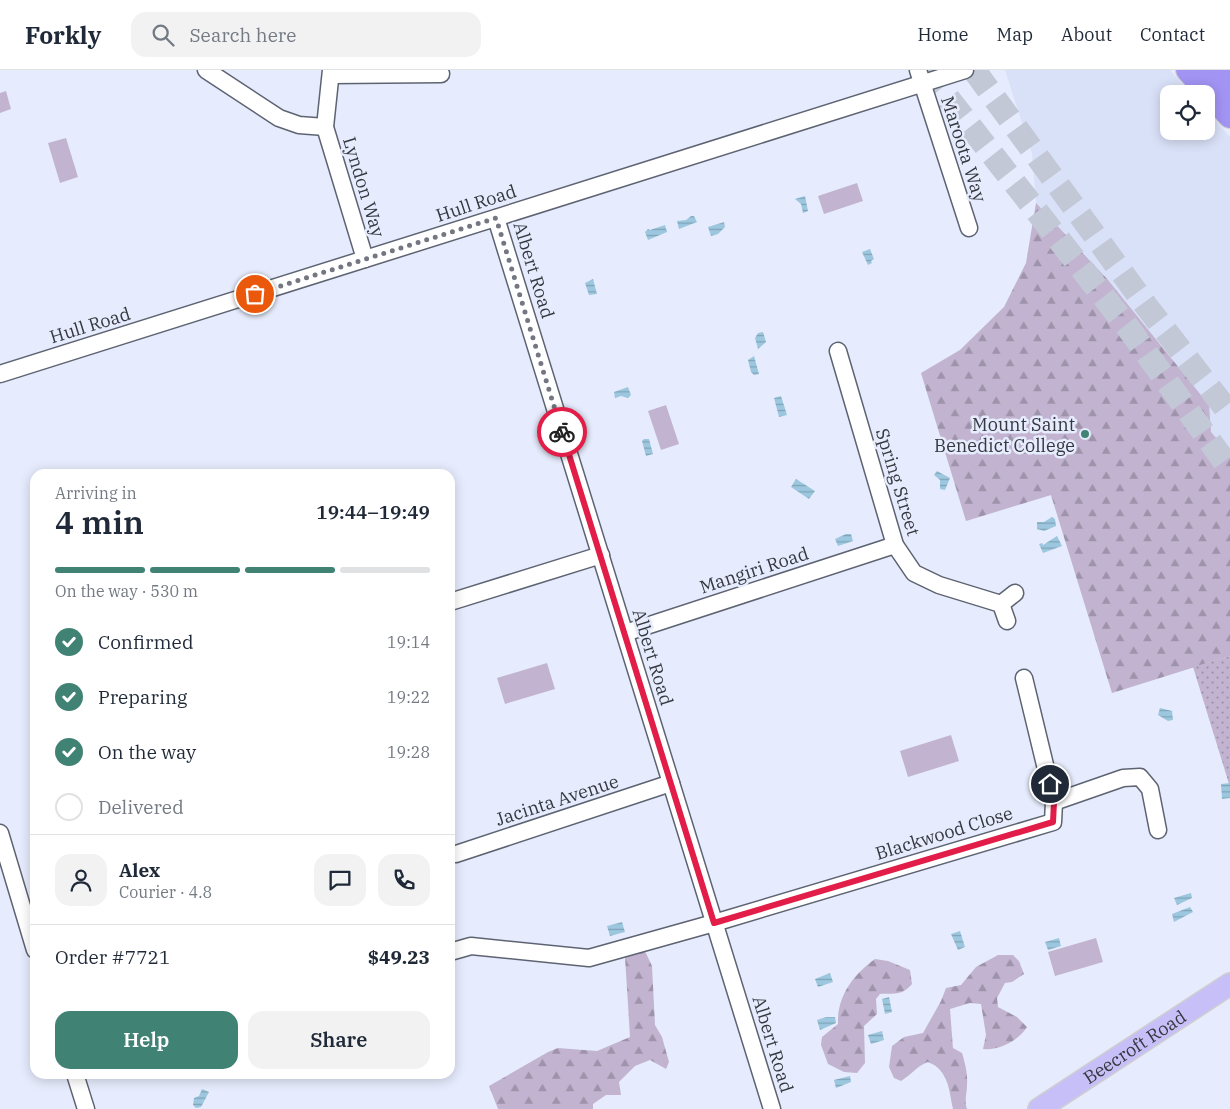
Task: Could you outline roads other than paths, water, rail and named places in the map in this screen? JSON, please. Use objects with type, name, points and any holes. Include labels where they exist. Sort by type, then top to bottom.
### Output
[{"type":"highway","points":[[1188,70],[1230,116]]},
{"type":"highway","points":[[1214,70],[1230,87]]},
{"type":"main road","name":"Beecroft Road","points":[[1039,1109],[1230,984]]},
{"type":"street","name":"Lyndon Way","points":[[206,70],[279,118],[300,125],[325,127]]},
{"type":"street","name":"Hull Road","points":[[0,374],[496,218],[920,77],[965,70]]},
{"type":"street","name":"Lyndon Way","points":[[331,72],[325,127],[365,259]]},
{"type":"street","points":[[331,72],[441,74]]},
{"type":"street","name":"Maroota Way","points":[[920,77],[969,228]]},
{"type":"street","name":"Albert Road","points":[[496,218],[772,1109]]},
{"type":"street","name":"Spring Street","points":[[838,351],[895,545],[914,573],[938,585],[1002,604]]},
{"type":"street","name":"Mangiri Road","points":[[625,633],[895,545]]},
{"type":"street","points":[[455,600],[601,555]]},
{"type":"street","points":[[1007,622],[1002,604],[1015,593]]},
{"type":"street","points":[[1024,678],[1054,802],[1123,778],[1140,777],[1150,789],[1158,830]]},
{"type":"street","name":"Jacinta Avenue","points":[[456,854],[671,783]]},
{"type":"street","name":"Blackwood Close","points":[[714,923],[1053,822],[1054,802]]},
{"type":"street","points":[[0,833],[7,878],[27,899],[30,918]]},
{"type":"street","points":[[455,951],[471,946],[589,958],[714,923]]},
{"type":"street","points":[[77,1079],[86,1109]]},
{"type":"tunnel","points":[[926,70],[1129,329],[1230,469]]},
{"type":"tunnel","points":[[974,70],[1147,307],[1230,414]]},
{"type":"place","name":"Mount Saint Benedict College","points":[[1085,434]]}]
